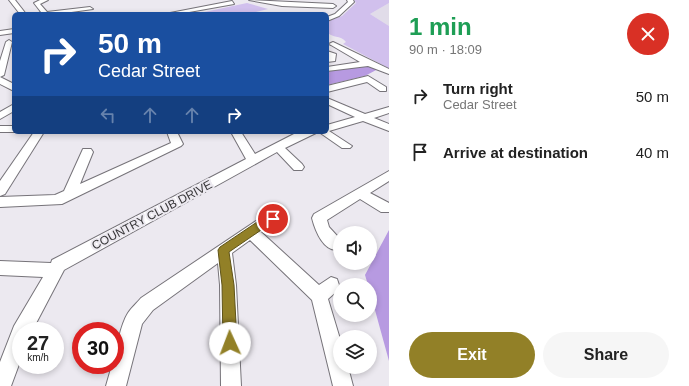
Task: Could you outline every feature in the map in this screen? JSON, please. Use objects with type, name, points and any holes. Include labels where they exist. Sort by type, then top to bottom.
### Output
[{"type":"street","points":[[20,0],[13,1],[21,12]]},
{"type":"street","points":[[43,12],[36,3],[45,0]]},
{"type":"street","points":[[252,0],[263,3],[304,6]]},
{"type":"street","points":[[291,0],[321,0]]},
{"type":"street","points":[[329,18],[347,7],[351,2],[350,0]]},
{"type":"street","points":[[246,2],[272,10]]},
{"type":"street","points":[[263,3],[259,5],[283,11],[304,6],[334,3]]},
{"type":"street","points":[[318,12],[334,3]]},
{"type":"street","points":[[201,5],[207,8]]},
{"type":"street","points":[[175,12],[186,9],[207,8],[222,5]]},
{"type":"street","points":[[56,12],[90,9]]},
{"type":"street","points":[[0,25],[1,33],[12,31]]},
{"type":"street","points":[[331,36],[341,40],[333,44]]},
{"type":"street","points":[[0,44],[11,42]]},
{"type":"street","points":[[0,76],[2,61],[11,42]]},
{"type":"street","points":[[333,44],[351,55],[358,56],[389,72]]},
{"type":"street","points":[[329,53],[333,56],[332,59],[329,60]]},
{"type":"street","points":[[329,70],[370,63]]},
{"type":"street","points":[[0,79],[12,78]]},
{"type":"street","points":[[0,79],[12,87]]},
{"type":"street","points":[[329,89],[368,80],[383,89]]},
{"type":"street","points":[[329,102],[389,128]]},
{"type":"street","points":[[0,116],[12,108]]},
{"type":"street","points":[[329,127],[389,110]]},
{"type":"street","points":[[0,128],[12,129]]},
{"type":"street","points":[[0,191],[38,134]]},
{"type":"street","points":[[0,202],[46,204],[177,144],[173,134]]},
{"type":"street","points":[[237,134],[253,161]]},
{"type":"street","name":"COUNTRY CLUB DRIVE","points":[[27,322],[58,265],[298,136],[306,134]]},
{"type":"street","points":[[327,134],[346,146]]},
{"type":"street","points":[[278,147],[298,167]]},
{"type":"street","points":[[70,193],[87,152]]},
{"type":"street","points":[[333,241],[322,230],[320,218],[389,175]]},
{"type":"street","points":[[360,193],[386,208]]},
{"type":"street","points":[[116,386],[134,320],[147,304],[264,223],[273,219]]},
{"type":"street","points":[[251,232],[325,291],[343,386]]},
{"type":"street","points":[[224,250],[228,285],[231,386]]},
{"type":"street","points":[[0,268],[55,270]]},
{"type":"street","name":"COUNTRY CLUB DRIVE","points":[[1,386],[12,358]]},
{"type":"shaded area","points":[[354,0],[389,0],[389,3],[370,14],[389,26],[389,70],[386,69],[388,68],[343,44],[346,42],[339,37],[329,34],[329,21],[342,16],[356,3]]},
{"type":"shaded area","points":[[247,3],[268,9],[256,12],[204,12]]},
{"type":"shaded area","points":[[389,3],[389,26],[370,14]]},
{"type":"shaded area","points":[[368,64],[378,69],[365,76],[329,85],[329,72]]},
{"type":"shaded area","points":[[389,230],[389,361],[377,317],[377,278],[366,278],[365,275],[368,270],[377,270],[377,252]]},
{"type":"route","points":[[230,343],[228,285],[224,250],[264,223],[273,219]]}]
